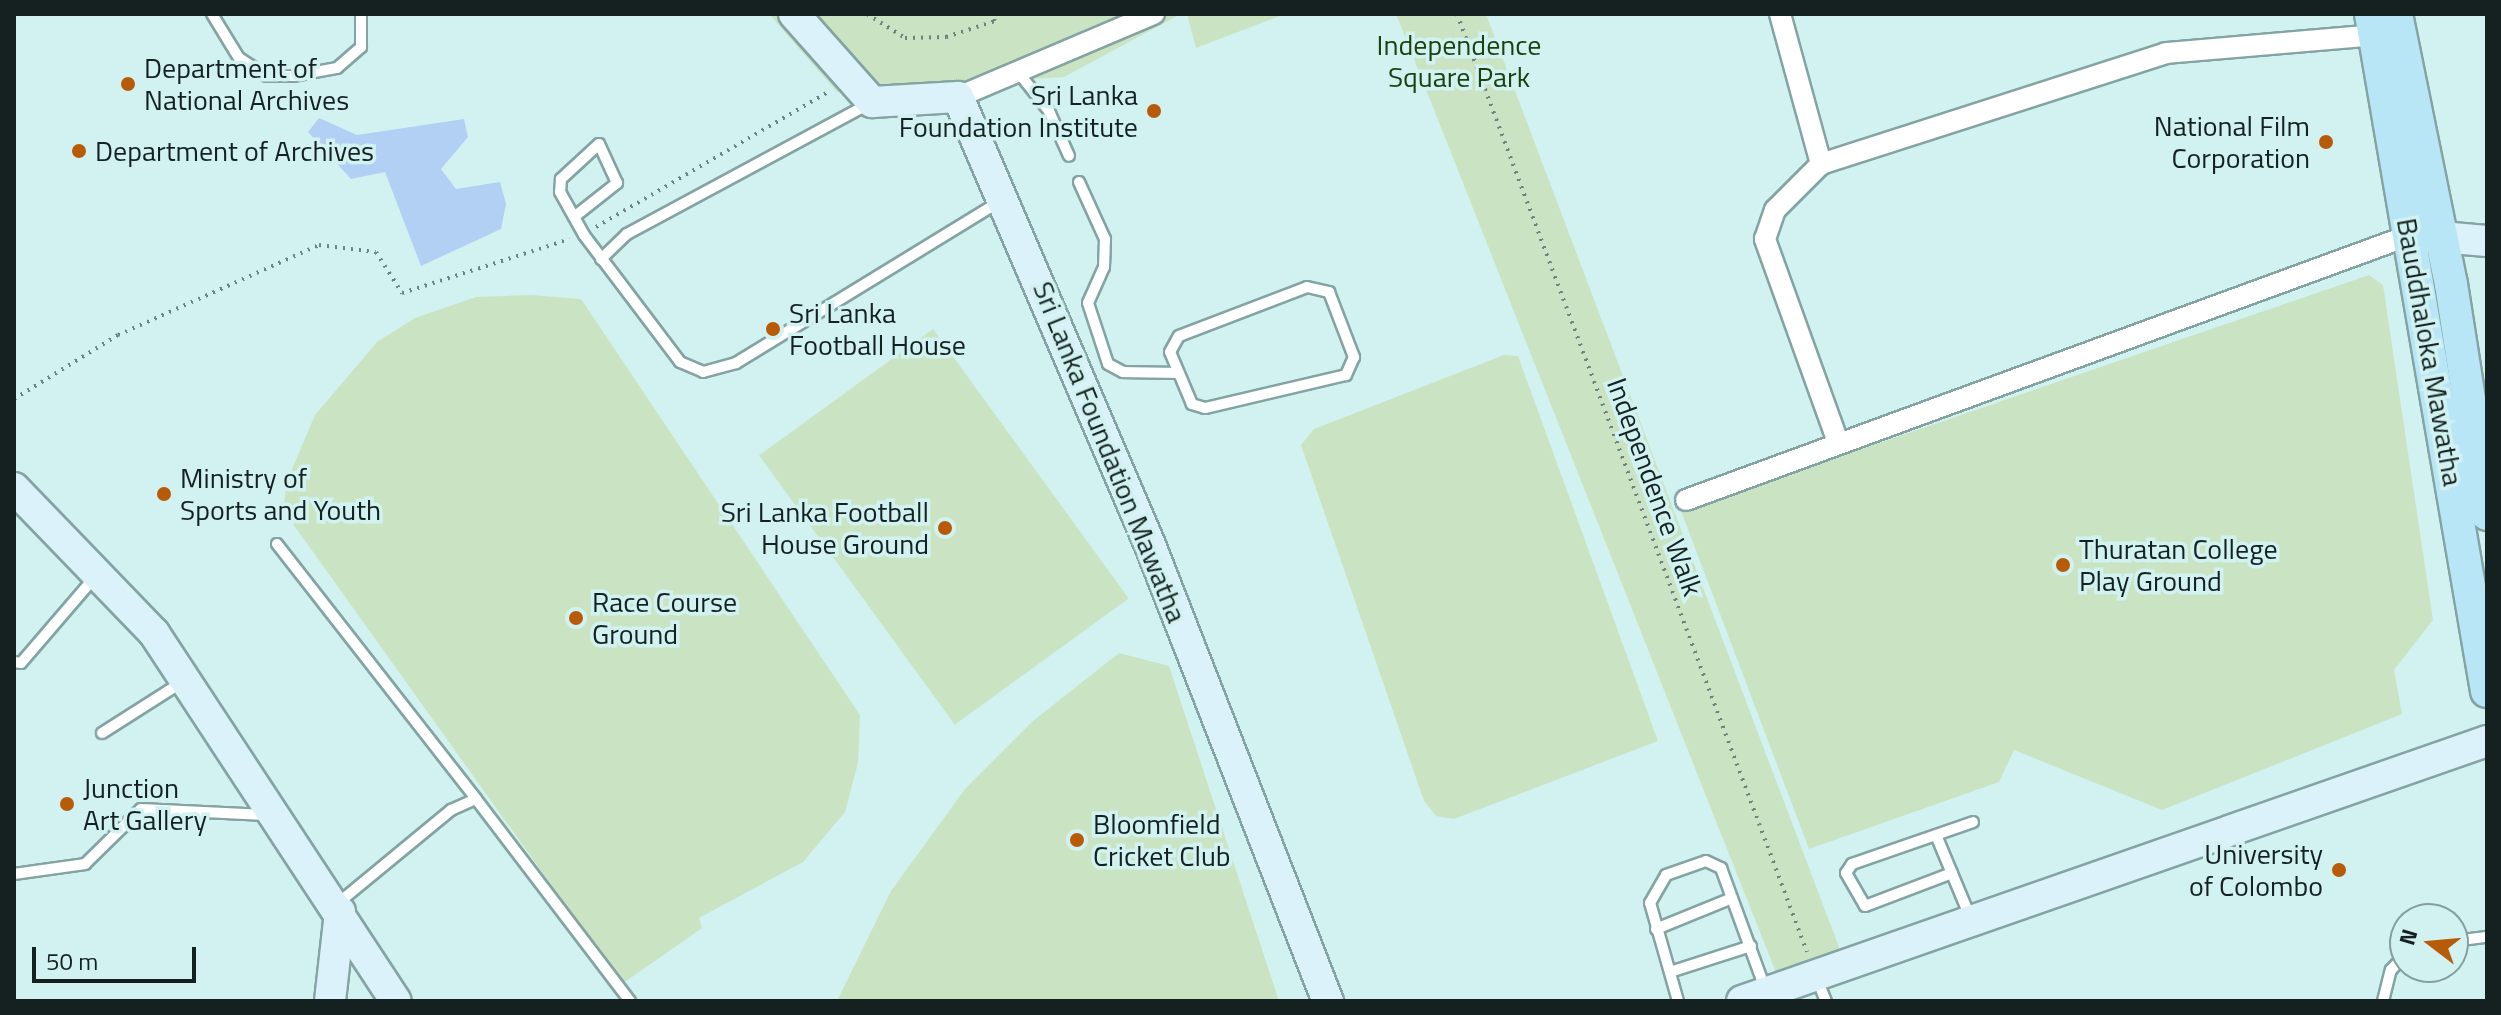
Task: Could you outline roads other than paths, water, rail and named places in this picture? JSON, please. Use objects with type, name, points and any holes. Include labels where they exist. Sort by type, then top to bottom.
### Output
[{"type":"main road","points":[[794,14],[872,102],[958,97]]},
{"type":"main road","name":"Bauddhaloka Mawatha","points":[[2380,21],[2487,514]]},
{"type":"main road","name":"Sri Lanka Foundation Mawatha","points":[[958,97],[1005,198],[1328,1001]]},
{"type":"main road","points":[[2425,234],[2487,241]]},
{"type":"main road","name":"Bauddhaloka Mawatha","points":[[2425,234],[2487,691]]},
{"type":"main road","points":[[14,488],[99,572],[185,680],[338,908],[396,1001]]},
{"type":"main road","points":[[1754,996],[1821,987],[1972,921],[2487,741]]},
{"type":"main road","points":[[330,1001],[338,908]]},
{"type":"street","points":[[958,97],[1154,14]]},
{"type":"street","points":[[1780,14],[1821,164]]},
{"type":"street","points":[[1838,442],[1765,239],[1775,210],[1821,164],[2166,53],[2380,21]]},
{"type":"street","points":[[1686,500],[1838,442],[2425,234]]},
{"type":"lane","points":[[212,14],[239,58],[267,76],[293,76],[337,68],[361,47],[361,14]]},
{"type":"lane","points":[[1018,72],[1049,111],[1069,156]]},
{"type":"lane","points":[[601,259],[627,234],[872,102]]},
{"type":"lane","points":[[574,217],[617,183],[599,144],[561,179],[574,217],[601,259],[680,362],[703,372],[736,363],[1005,198]]},
{"type":"lane","points":[[1079,182],[1105,239],[1104,267],[1088,303],[1108,364],[1123,372],[1176,373]]},
{"type":"lane","points":[[1307,287],[1329,292],[1354,357],[1346,375],[1205,408],[1192,404],[1176,373],[1170,352],[1179,336],[1307,287]]},
{"type":"lane","points":[[277,544],[630,1001]]},
{"type":"lane","points":[[14,662],[21,663],[99,572]]},
{"type":"lane","points":[[102,733],[185,680]]},
{"type":"lane","points":[[338,908],[451,810],[476,799]]},
{"type":"lane","points":[[14,874],[85,864],[141,809],[276,815]]},
{"type":"lane","points":[[1952,873],[1873,905],[1858,903],[1846,873],[1852,864],[1973,822]]},
{"type":"lane","points":[[1936,835],[1972,921]]},
{"type":"lane","points":[[1678,1001],[1650,903],[1666,875],[1713,863],[1732,898],[1751,946],[1754,996]]},
{"type":"lane","points":[[1656,929],[1732,898]]},
{"type":"lane","points":[[1670,972],[1751,946]]},
{"type":"lane","points":[[2383,1001],[2389,978]]},
{"type":"water","points":[[319,118],[357,135],[464,119],[468,137],[441,169],[456,189],[500,182],[506,204],[501,229],[421,266],[385,172],[351,179],[308,132]]},
{"type":"place","name":"Department of National Archives","points":[[128,84]]},
{"type":"place","name":"Sri Lanka Foundation Institute","points":[[1154,111]]},
{"type":"place","name":"National Film Corporation","points":[[2326,142]]},
{"type":"place","name":"Department of Archives","points":[[79,151]]},
{"type":"place","name":"Sri Lanka Football House","points":[[773,329]]},
{"type":"place","name":"Ministry of Sports and Youth","points":[[164,494]]},
{"type":"place","name":"Sri Lanka Football House Ground","points":[[945,528]]},
{"type":"place","name":"Thuratan College Play Ground","points":[[2063,565]]},
{"type":"place","name":"Race Course Ground","points":[[576,618]]},
{"type":"place","name":"Junction Art Gallery","points":[[67,804]]},
{"type":"place","name":"Bloomfield Cricket Club","points":[[1077,840]]},
{"type":"place","name":"University of Colombo","points":[[2339,870]]},
{"type":"park label","name":"Independence Square Park","points":[[1459,61]]}]
